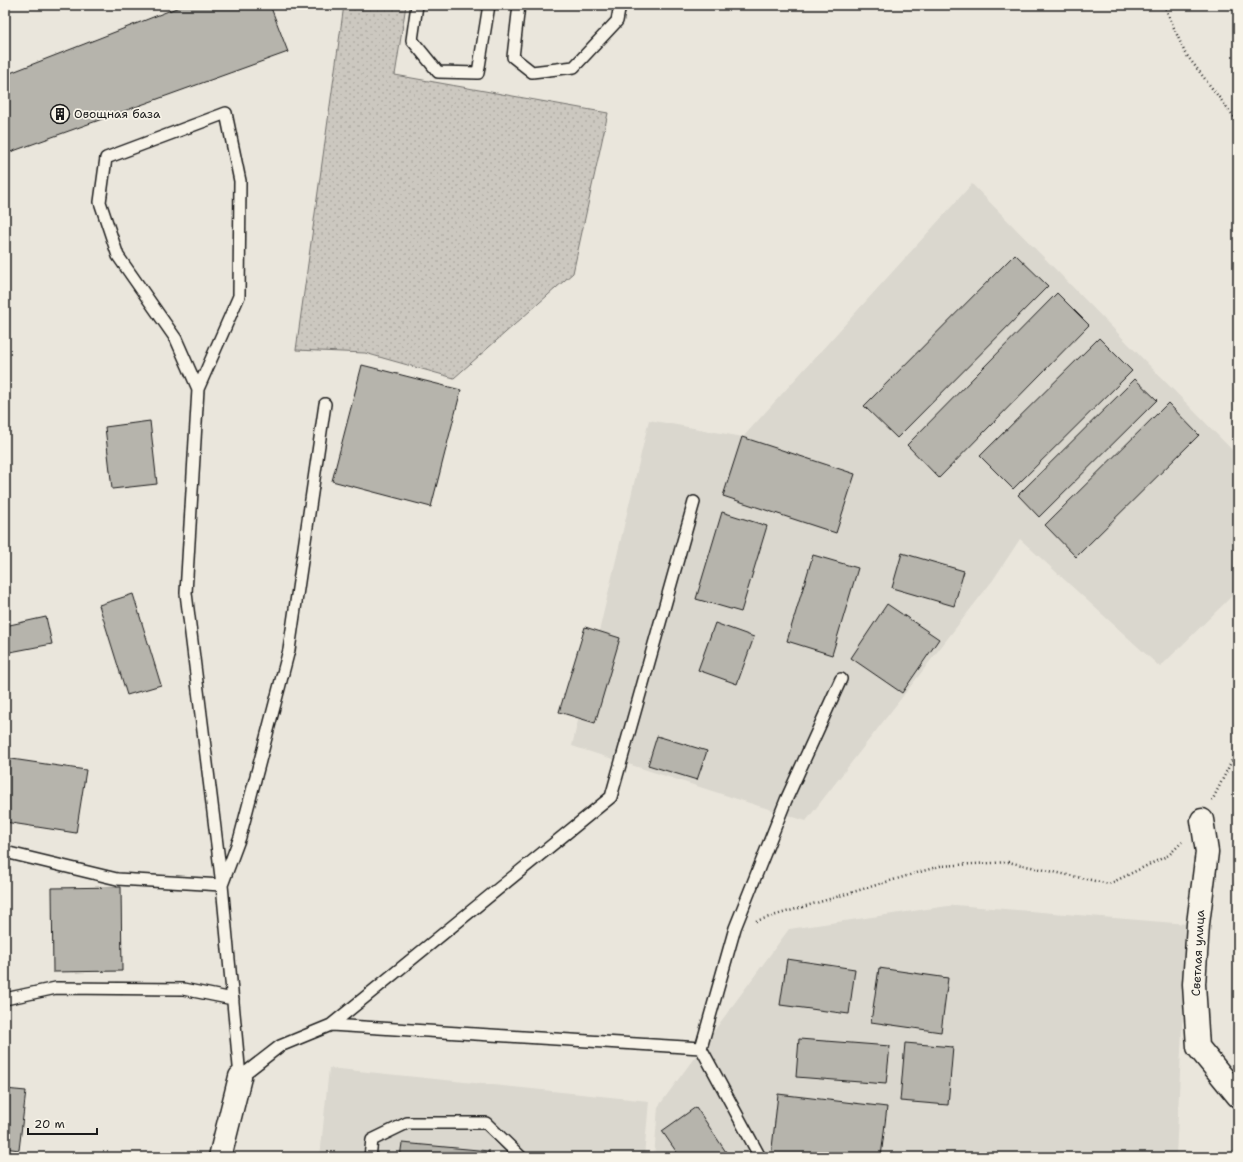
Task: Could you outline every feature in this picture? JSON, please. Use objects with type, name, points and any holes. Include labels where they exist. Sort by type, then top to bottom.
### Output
[{"type":"street","name":"Светлая улица","points":[[1202,820],[1207,852],[1198,924],[1194,984],[1198,1047],[1238,1096]]},
{"type":"street","points":[[220,1157],[240,1077]]},
{"type":"lane","points":[[417,5],[412,40],[438,72],[478,73],[489,5]]},
{"type":"lane","points":[[519,5],[513,57],[532,72],[574,68],[617,21],[620,5]]},
{"type":"lane","points":[[198,389],[176,339],[118,256],[100,202],[106,158],[226,113],[240,181],[239,296],[198,389],[186,593],[222,885],[240,1077]]},
{"type":"lane","points":[[222,885],[240,837],[289,650],[325,404]]},
{"type":"lane","points":[[240,1077],[280,1046],[331,1025],[611,797],[694,502]]},
{"type":"lane","points":[[760,1157],[701,1048],[734,928],[786,800],[841,679]]},
{"type":"lane","points":[[5,852],[116,879],[222,885]]},
{"type":"lane","points":[[5,998],[56,988],[64,988],[183,989],[233,999]]},
{"type":"lane","points":[[331,1025],[701,1048]]},
{"type":"lane","points":[[370,1157],[372,1140],[407,1123],[486,1123],[521,1157]]},
{"type":"path","points":[[1164,5],[1185,53],[1238,122]]},
{"type":"path","points":[[734,928],[940,866],[1008,862],[1109,884],[1169,855],[1202,820],[1238,748]]},
{"type":"shaded area","points":[[344,5],[406,5],[395,75],[608,113],[573,273],[454,378],[365,353],[296,350]]},
{"type":"shaded area","points":[[972,184],[1238,456],[1238,590],[1160,667],[1020,539],[993,580],[806,821],[572,746],[649,420],[743,437]]},
{"type":"shaded area","points":[[955,905],[1187,924],[1176,1157],[654,1157],[658,1107],[789,929]]},
{"type":"shaded area","points":[[329,1068],[649,1101],[644,1157],[320,1157]]},
{"type":"building","name":"Овощная база","points":[[184,5],[270,5],[288,52],[5,154],[5,75]]},
{"type":"building","points":[[1015,254],[1048,286],[897,438],[864,406]]},
{"type":"building","points":[[1057,293],[1089,325],[939,478],[907,445]]},
{"type":"building","points":[[1099,338],[1132,371],[1013,489],[980,456]]},
{"type":"building","points":[[362,365],[461,390],[431,507],[332,481]]},
{"type":"building","points":[[1135,379],[1157,400],[1039,517],[1018,495]]},
{"type":"building","points":[[1168,403],[1199,435],[1076,557],[1045,525]]},
{"type":"building","points":[[150,421],[157,484],[112,489],[105,427]]},
{"type":"building","points":[[742,437],[855,474],[836,533],[723,496]]},
{"type":"building","points":[[722,512],[767,526],[741,612],[696,599]]},
{"type":"building","points":[[902,553],[964,571],[954,606],[892,588]]},
{"type":"building","points":[[813,555],[858,568],[832,655],[787,641]]},
{"type":"building","points":[[133,594],[161,685],[127,695],[99,605]]},
{"type":"building","points":[[887,604],[939,639],[902,693],[851,658]]},
{"type":"building","points":[[46,617],[52,644],[5,653],[5,626]]},
{"type":"building","points":[[715,623],[754,637],[737,684],[698,670]]},
{"type":"building","points":[[585,627],[620,638],[595,723],[559,712]]},
{"type":"building","points":[[657,736],[707,751],[697,780],[648,765]]},
{"type":"building","points":[[5,758],[86,770],[76,833],[5,822]]},
{"type":"building","points":[[121,887],[122,971],[53,972],[52,888]]},
{"type":"building","points":[[787,959],[855,969],[849,1014],[780,1005]]},
{"type":"building","points":[[879,968],[948,978],[941,1032],[871,1022]]},
{"type":"building","points":[[799,1039],[890,1046],[886,1084],[796,1077]]},
{"type":"building","points":[[905,1043],[953,1047],[948,1105],[900,1101]]},
{"type":"building","points":[[5,1089],[26,1091],[19,1150],[5,1148]]},
{"type":"building","points":[[778,1094],[887,1107],[881,1157],[771,1157]]},
{"type":"building","points":[[696,1107],[728,1155],[725,1157],[680,1157],[662,1131]]},
{"type":"building","points":[[402,1143],[489,1151],[489,1157],[400,1157]]},
{"type":"place","name":"Овощная база","points":[[60,114]]}]
